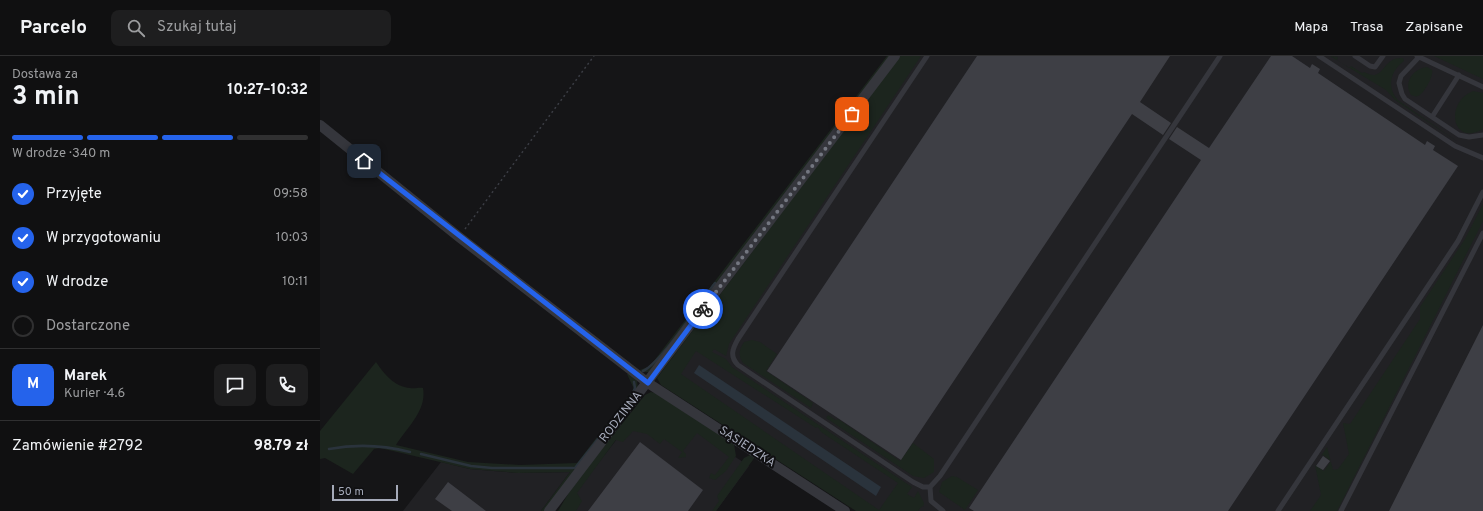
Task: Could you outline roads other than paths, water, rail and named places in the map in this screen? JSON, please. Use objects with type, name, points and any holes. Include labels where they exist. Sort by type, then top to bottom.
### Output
[{"type":"street","name":"RODZINNA","points":[[549,511],[648,383],[895,56]]},
{"type":"street","name":"SĄSIEDZKA","points":[[320,125],[459,237],[648,383],[845,511]]},
{"type":"lane","points":[[927,56],[738,339],[732,355],[734,361],[738,365],[913,482],[922,487],[930,487]]},
{"type":"lane","points":[[943,511],[931,501],[930,487],[940,476],[1220,56]]},
{"type":"lane","points":[[1319,56],[1455,146],[1483,158]]},
{"type":"lane","points":[[1355,56],[1372,66],[1377,65],[1383,56]]},
{"type":"lane","points":[[1483,87],[1418,56],[1404,72],[1400,80],[1399,87],[1405,98],[1459,135],[1469,137],[1483,136]]},
{"type":"lane","points":[[1432,117],[1459,75]]},
{"type":"lane","points":[[1278,511],[1458,241],[1483,192]]},
{"type":"lane","points":[[1342,511],[1483,232]]},
{"type":"waterway","points":[[643,371],[651,365],[670,344],[715,283]]},
{"type":"waterway","points":[[632,395],[635,388],[634,382]]},
{"type":"waterway","points":[[575,468],[601,435]]},
{"type":"waterway","points":[[329,449],[349,446],[370,446],[410,452]]},
{"type":"waterway","points":[[421,454],[471,466],[492,468],[573,468]]}]
